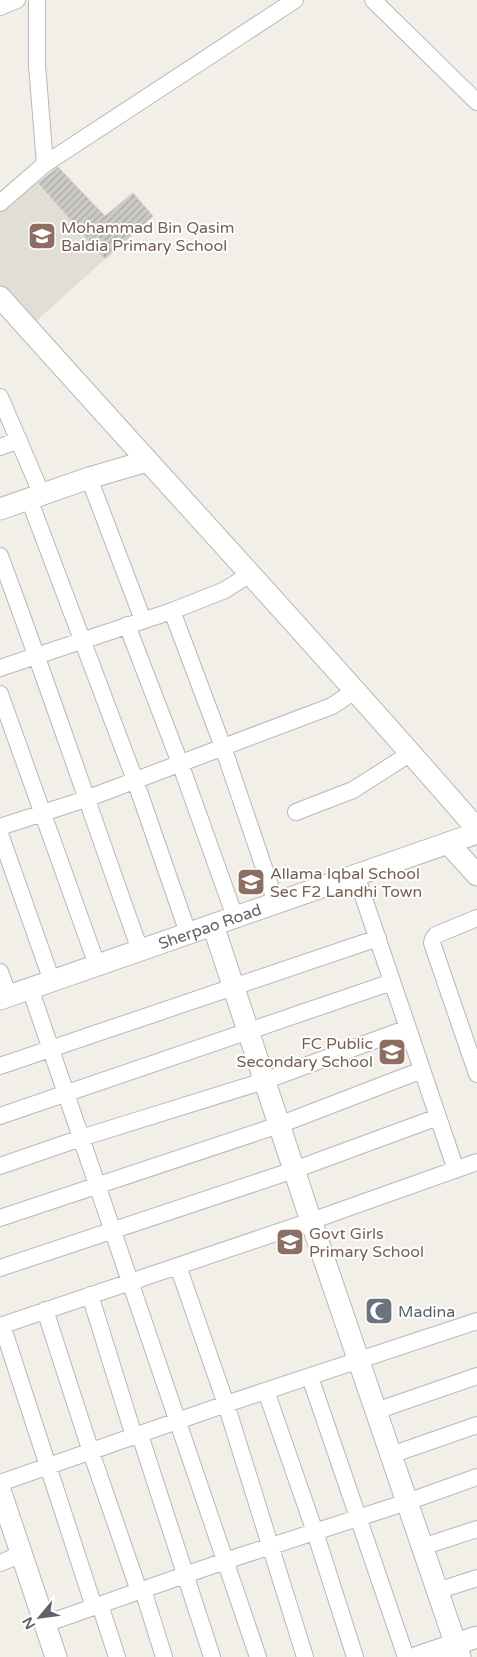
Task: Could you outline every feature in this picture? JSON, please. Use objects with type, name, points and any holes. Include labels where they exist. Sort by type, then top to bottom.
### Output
[{"type":"street","points":[[0,7],[17,0]]},
{"type":"street","points":[[37,0],[37,64],[45,164]]},
{"type":"street","points":[[0,203],[45,164],[295,0]]},
{"type":"street","points":[[373,0],[477,102]]},
{"type":"street","points":[[0,297],[356,690],[477,829]]},
{"type":"street","points":[[0,397],[19,440],[82,640],[135,780],[188,934]]},
{"type":"street","points":[[0,447],[19,440]]},
{"type":"street","points":[[0,509],[89,478],[147,461]]},
{"type":"street","points":[[89,478],[180,763],[235,917]]},
{"type":"street","points":[[0,556],[37,655],[140,950]]},
{"type":"street","points":[[0,668],[172,611],[226,590],[250,574]]},
{"type":"street","points":[[172,611],[223,747],[276,903]]},
{"type":"street","points":[[0,827],[86,799],[332,706],[356,690]]},
{"type":"street","points":[[0,694],[97,965]]},
{"type":"street","points":[[296,812],[353,790],[411,753]]},
{"type":"street","name":"Sherpao Road","points":[[4,997],[477,833]]},
{"type":"street","points":[[0,834],[52,981]]},
{"type":"street","points":[[448,843],[477,875]]},
{"type":"street","points":[[356,875],[456,1170]]},
{"type":"street","points":[[476,923],[436,936],[432,943],[477,1074]]},
{"type":"street","points":[[213,925],[358,1361],[458,1651]]},
{"type":"street","points":[[0,1066],[378,938]]},
{"type":"street","points":[[0,972],[4,997]]},
{"type":"street","points":[[0,1116],[392,982]]},
{"type":"street","points":[[30,988],[258,1657]]},
{"type":"street","points":[[0,1166],[81,1138],[264,1081],[408,1028]]},
{"type":"street","points":[[0,1218],[279,1125],[422,1070]]},
{"type":"street","points":[[0,1268],[294,1170],[438,1117]]},
{"type":"street","points":[[117,1657],[48,1466],[1,1325],[311,1221],[477,1162]]},
{"type":"street","points":[[178,1266],[226,1404],[305,1657]]},
{"type":"street","points":[[90,1295],[186,1575],[212,1657]]},
{"type":"street","points":[[45,1310],[91,1452],[164,1657]]},
{"type":"street","points":[[0,1483],[226,1404],[477,1321]]},
{"type":"street","points":[[310,1376],[406,1657]]},
{"type":"street","points":[[376,1411],[477,1376]]},
{"type":"street","points":[[266,1391],[315,1532],[355,1657]]},
{"type":"street","points":[[391,1455],[477,1425]]},
{"type":"street","points":[[45,1624],[225,1561],[407,1502],[477,1476]]},
{"type":"street","points":[[0,1490],[56,1657]]},
{"type":"street","points":[[422,1547],[477,1529]]},
{"type":"street","points":[[0,1563],[22,1554]]},
{"type":"street","points":[[437,1591],[477,1578]]},
{"type":"street","points":[[418,1657],[458,1651],[477,1638]]},
{"type":"shaded area","name":"Mohammad Bin Qasim Baldia Primary School","points":[[35,180],[105,259],[34,323],[0,285],[0,212]]},
{"type":"building","points":[[58,167],[105,216],[133,193],[153,216],[105,259],[38,183]]},
{"type":"place","name":"Mohammad Bin Qasim Baldia Primary School","points":[[42,236]]},
{"type":"place","name":"Allama Iqbal School Sec F2 Landhi Town","points":[[251,882]]},
{"type":"place","name":"FC Public Secondary School","points":[[392,1052]]},
{"type":"place","name":"Govt Girls Primary School","points":[[290,1242]]},
{"type":"place","name":"Madina","points":[[379,1311]]}]
